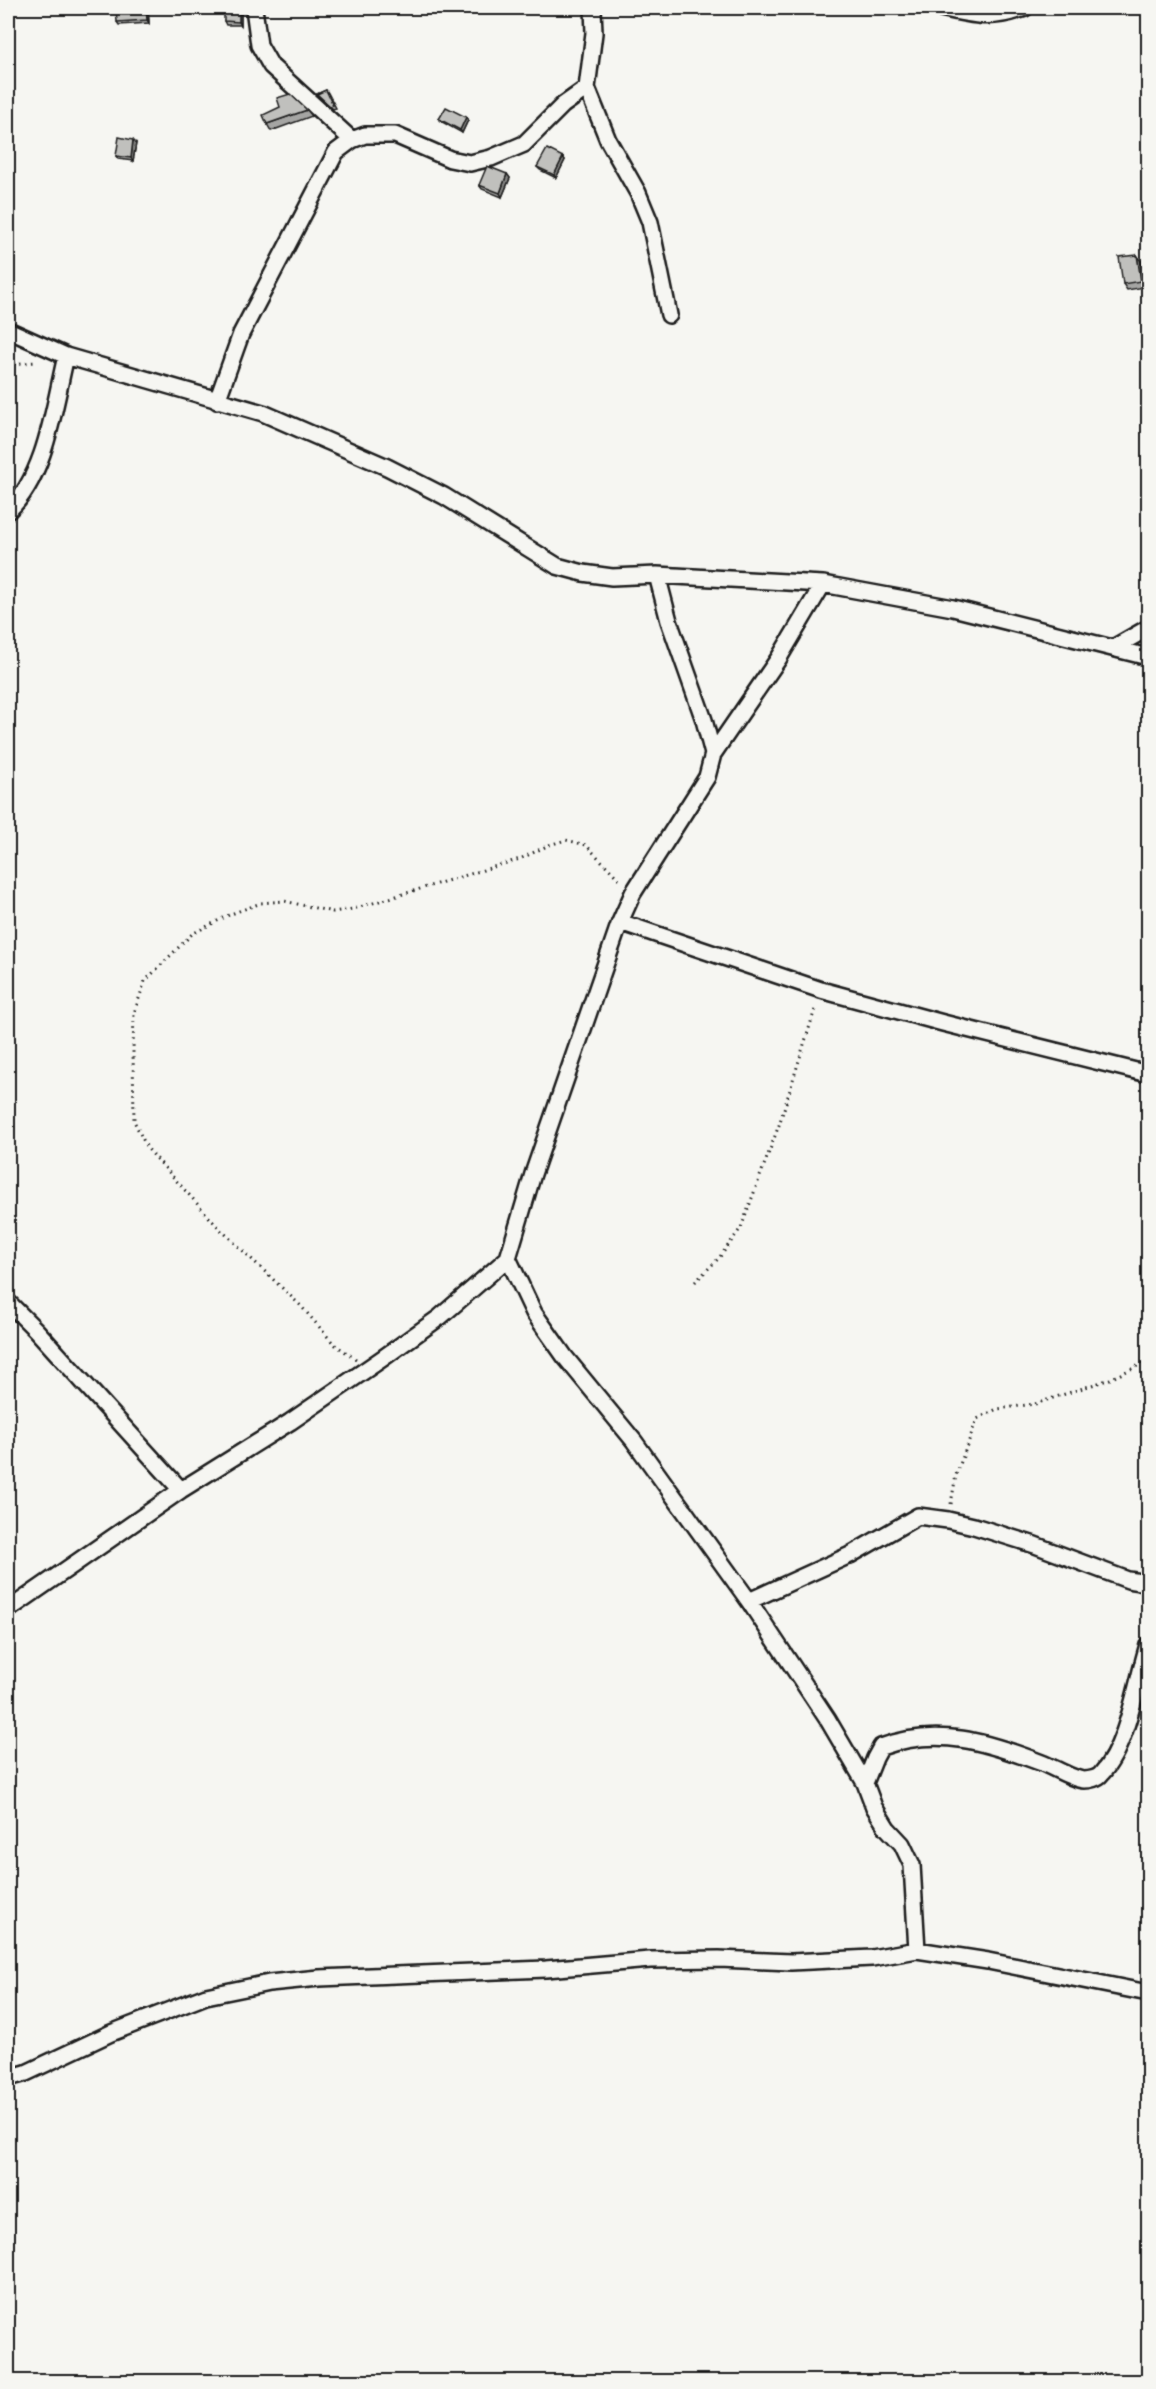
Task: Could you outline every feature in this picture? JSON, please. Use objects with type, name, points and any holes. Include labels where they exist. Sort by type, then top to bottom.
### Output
[{"type":"street","points":[[254,8],[259,45],[271,66],[352,140]]},
{"type":"street","points":[[593,8],[594,33],[587,88],[608,140],[638,193],[650,222],[669,315]]},
{"type":"street","points":[[941,8],[988,17],[1006,15],[1025,8]]},
{"type":"street","points":[[217,401],[241,333],[336,152],[352,140],[365,135],[395,135],[450,159],[470,164],[524,144],[563,105],[587,88]]},
{"type":"street","points":[[8,330],[59,353],[217,401],[263,412],[387,467],[444,496],[557,566],[612,577],[657,575],[823,584],[953,608],[1040,632],[1149,657]]},
{"type":"street","points":[[8,511],[32,481],[51,418],[59,353]]},
{"type":"street","points":[[657,575],[669,621],[701,710],[713,754]]},
{"type":"street","points":[[8,1610],[181,1490],[290,1422],[369,1368],[440,1317],[508,1258],[533,1174],[620,922],[633,892],[707,777],[713,754],[779,658],[823,584]]},
{"type":"street","points":[[1113,648],[1149,628]]},
{"type":"street","points":[[620,922],[821,990],[1149,1074]]},
{"type":"street","points":[[508,1258],[534,1313],[565,1357],[634,1442],[749,1601],[828,1720],[865,1783],[874,1808],[887,1828],[902,1844],[912,1865],[917,1950]]},
{"type":"street","points":[[8,1302],[36,1329],[181,1490]]},
{"type":"street","points":[[749,1601],[840,1559],[918,1516],[948,1520],[1035,1545],[1128,1580],[1149,1583]]},
{"type":"street","points":[[865,1783],[881,1747],[907,1739],[940,1736],[996,1747],[1084,1780],[1099,1777],[1110,1763],[1123,1732],[1149,1645]]},
{"type":"street","points":[[8,2078],[26,2073],[111,2033],[207,1996],[269,1983],[320,1978],[546,1969],[650,1960],[719,1959],[791,1962],[872,1958],[917,1950],[987,1961],[1149,1993]]},
{"type":"path","points":[[8,364],[32,364],[59,353]]},
{"type":"path","points":[[369,1368],[334,1344],[301,1306],[219,1228],[147,1148],[134,1121],[134,1013],[145,981],[192,934],[231,914],[261,903],[284,901],[333,912],[352,909],[520,859],[549,845],[566,840],[586,845],[633,892]]},
{"type":"path","points":[[695,1282],[719,1257],[741,1228],[779,1125],[821,990]]},
{"type":"path","points":[[948,1520],[956,1475],[977,1419],[997,1409],[1035,1404],[1110,1379],[1149,1361]]},
{"type":"building","points":[[116,8],[146,8],[147,20],[117,22]]},
{"type":"building","points":[[224,8],[239,8],[239,22],[224,21]]},
{"type":"building","points":[[326,90],[333,105],[330,106],[317,94]]},
{"type":"building","points":[[290,94],[307,110],[267,124],[263,115],[280,107],[277,98]]},
{"type":"building","points":[[446,107],[466,117],[460,130],[439,119]]},
{"type":"building","points":[[119,137],[133,140],[131,158],[116,156]]},
{"type":"building","points":[[547,149],[563,157],[554,175],[537,167]]},
{"type":"building","points":[[487,166],[507,174],[500,193],[479,185]]},
{"type":"building","points":[[1137,255],[1141,281],[1123,284],[1119,257]]}]
